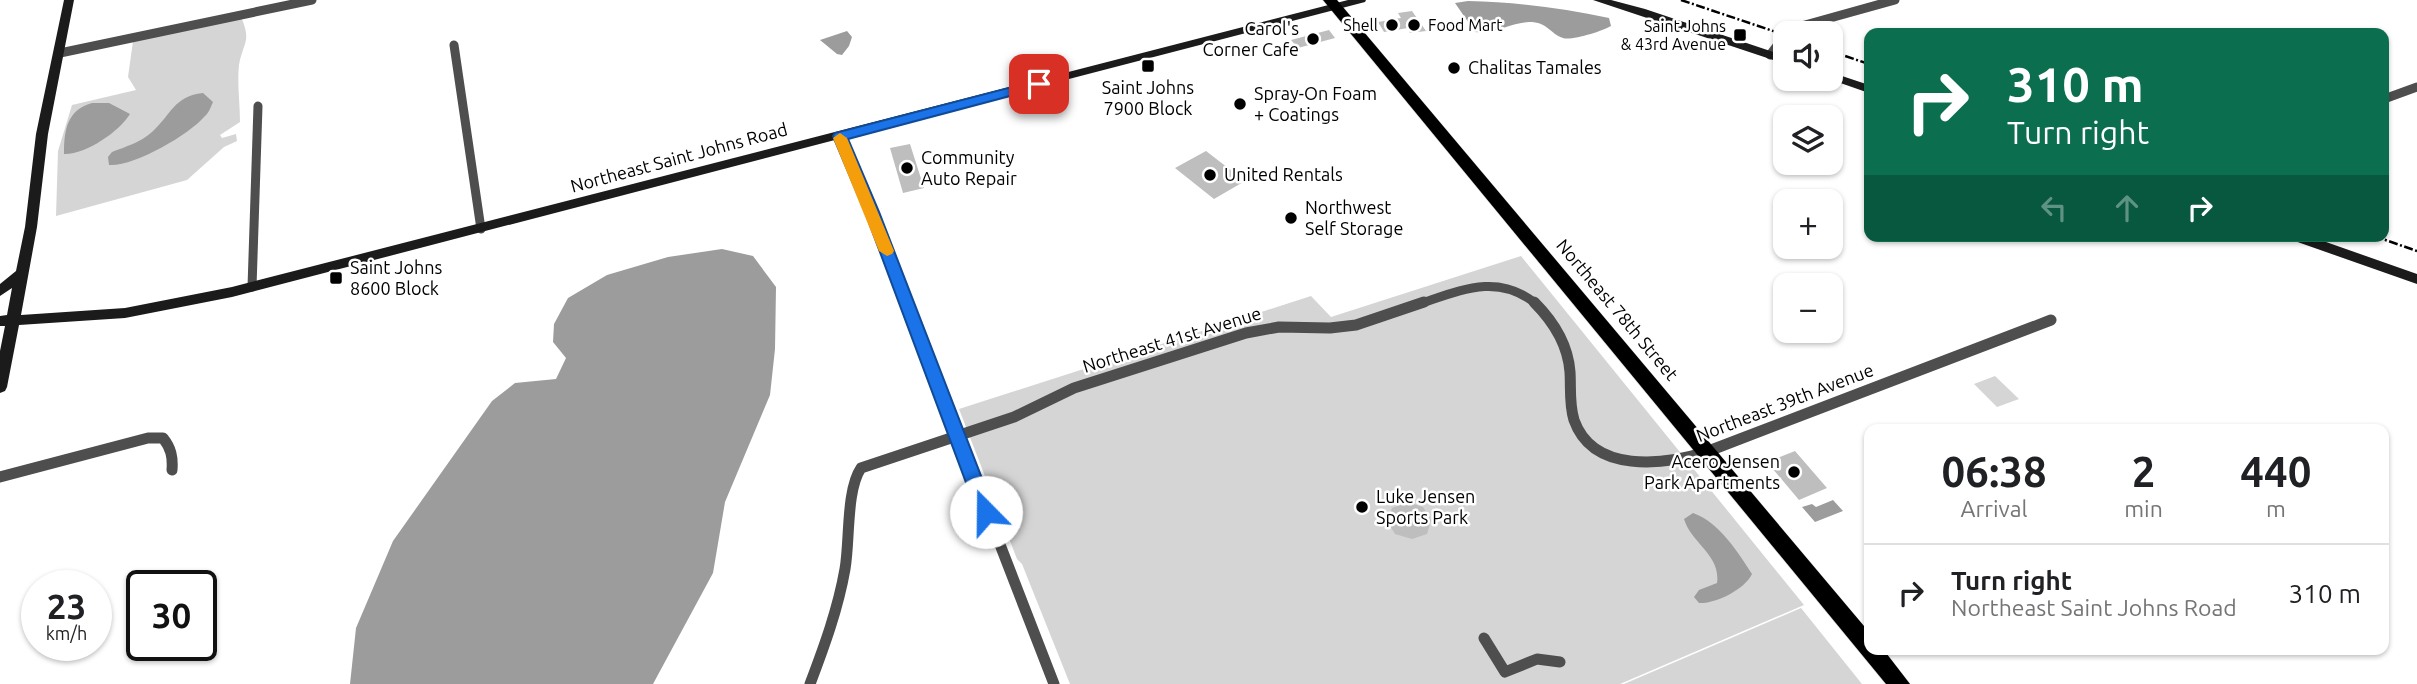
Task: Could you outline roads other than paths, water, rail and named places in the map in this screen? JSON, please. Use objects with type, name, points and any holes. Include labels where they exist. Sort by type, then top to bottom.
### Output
[{"type":"main road","points":[[0,387],[6,321],[22,273],[31,228],[39,148],[69,0]]},
{"type":"main road","name":"Northeast Saint Johns Road","points":[[6,321],[139,311],[252,287],[840,136],[1333,3],[1361,0]]},
{"type":"main road","points":[[1598,0],[1642,11],[1773,56]]},
{"type":"main road","name":"Northeast 78th Street","points":[[1333,3],[1864,643]]},
{"type":"main road","points":[[1843,80],[1864,87]]},
{"type":"main road","points":[[2311,242],[2417,279]]},
{"type":"main road","points":[[0,291],[22,273]]},
{"type":"main road","name":"Northeast 78th Street","points":[[1874,655],[1899,684]]},
{"type":"street","points":[[60,53],[312,0]]},
{"type":"street","points":[[1819,21],[1895,0]]},
{"type":"street","points":[[454,45],[481,229]]},
{"type":"street","points":[[1770,55],[1773,51]]},
{"type":"street","points":[[2389,97],[2417,87]]},
{"type":"street","points":[[252,287],[258,106]]},
{"type":"street","points":[[840,136],[872,212],[956,437],[1054,684]]},
{"type":"street","name":"Northeast 41st Avenue","points":[[810,684],[841,594],[850,539],[853,482],[858,471],[866,466],[1014,417],[1074,388],[1246,333],[1279,327],[1330,328],[1356,325],[1473,286],[1507,286]]},
{"type":"street","name":"Northeast 39th Avenue","points":[[1507,286],[1531,299],[1560,337],[1569,362],[1573,416],[1580,431],[1591,443],[1614,457],[1640,464],[1667,463],[1706,452],[2051,320]]},
{"type":"street","points":[[0,477],[132,440],[163,438],[173,455],[172,470]]},
{"type":"street","points":[[1484,638],[1505,672],[1536,659],[1560,662]]},
{"type":"railway","points":[[1681,0],[1773,31]]},
{"type":"railway","points":[[1843,55],[1864,62]]},
{"type":"railway","points":[[2389,241],[2417,251]]},
{"type":"place","name":"Shell","points":[[1392,25]]},
{"type":"place","name":"Food Mart","points":[[1414,25]]},
{"type":"place","name":"Saint Johns & 43rd Avenue","points":[[1740,35]]},
{"type":"place","name":"Carol's Corner Cafe","points":[[1313,39]]},
{"type":"place","name":"Saint Johns 7900 Block","points":[[1148,66]]},
{"type":"place","name":"Chalitas Tamales","points":[[1454,68]]},
{"type":"place","name":"Spray-On Foam + Coatings","points":[[1240,104]]},
{"type":"place","name":"Community Auto Repair","points":[[907,168]]},
{"type":"place","name":"United Rentals","points":[[1210,175]]},
{"type":"place","name":"Northwest Self Storage","points":[[1291,218]]},
{"type":"place","name":"Saint Johns 8600 Block","points":[[336,278]]},
{"type":"place","name":"Acero Jensen Park Apartments","points":[[1794,472]]},
{"type":"place","name":"Luke Jensen Sports Park","points":[[1362,507]]}]
